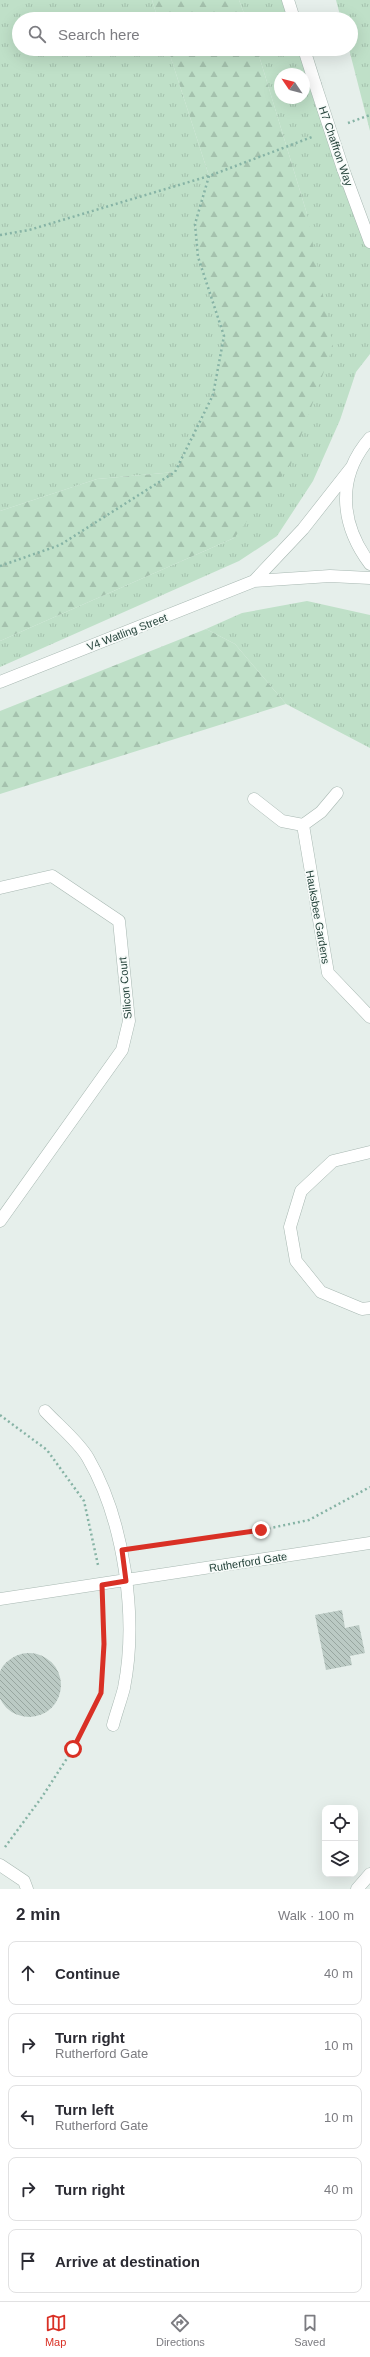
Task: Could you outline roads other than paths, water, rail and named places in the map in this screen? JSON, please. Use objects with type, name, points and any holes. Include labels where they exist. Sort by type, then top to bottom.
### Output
[{"type":"street","points":[[288,0],[292,12]]},
{"type":"street","name":"H7 Chaffron Way","points":[[306,56],[343,169],[370,242]]},
{"type":"street","points":[[370,430],[351,468],[346,488],[346,509],[350,530],[359,549],[370,564]]},
{"type":"street","points":[[361,448],[370,438]]},
{"type":"street","name":"V4 Watling Street","points":[[254,581],[303,529],[351,468]]},
{"type":"street","name":"V4 Watling Street","points":[[0,682],[254,581],[330,576],[370,578]]},
{"type":"street","points":[[254,799],[282,821],[303,825],[321,812],[337,793]]},
{"type":"street","name":"Hauksbee Gardens","points":[[303,825],[328,973],[370,1017]]},
{"type":"street","name":"Silicon Court","points":[[0,888],[52,876],[119,920],[129,1021],[122,1050],[0,1221]]},
{"type":"street","points":[[370,1152],[333,1161],[301,1191],[290,1227],[296,1261],[321,1292],[362,1309],[370,1308]]},
{"type":"street","points":[[45,1411],[88,1456],[111,1507],[122,1550],[126,1581],[129,1638],[124,1687],[113,1726]]},
{"type":"street","name":"Rutherford Gate","points":[[0,1599],[102,1585],[370,1543]]},
{"type":"street","points":[[0,1865],[24,1881],[27,1889]]},
{"type":"street","points":[[357,1889],[370,1874]]}]
